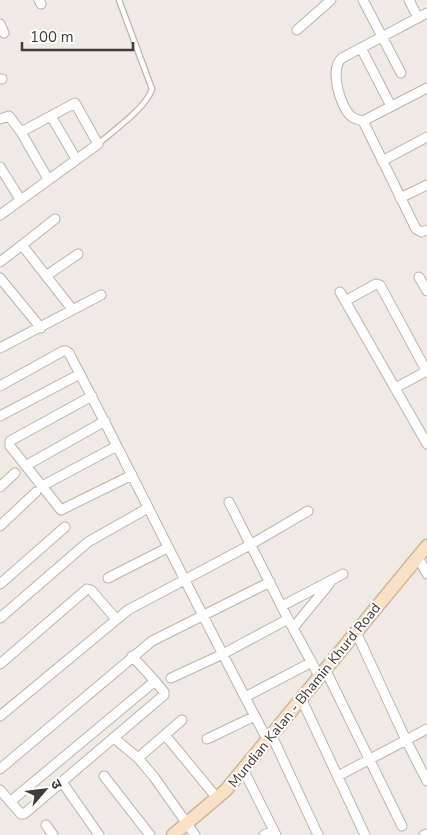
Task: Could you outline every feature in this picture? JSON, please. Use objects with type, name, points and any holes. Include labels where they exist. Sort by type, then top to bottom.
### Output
[{"type":"street","points":[[297,30],[331,0]]},
{"type":"street","points":[[363,0],[401,73]]},
{"type":"street","points":[[409,0],[418,18]]},
{"type":"street","points":[[427,13],[339,60],[336,67],[340,96],[348,113],[353,118],[362,121],[416,229],[422,232],[427,230]]},
{"type":"street","points":[[361,48],[391,106]]},
{"type":"street","points":[[362,121],[427,88]]},
{"type":"street","points":[[0,215],[76,158],[98,144],[75,103],[21,132]]},
{"type":"street","points":[[0,119],[9,116],[21,132],[48,179]]},
{"type":"street","points":[[51,116],[76,158]]},
{"type":"street","points":[[382,160],[427,137]]},
{"type":"street","points":[[0,167],[20,199]]},
{"type":"street","points":[[400,198],[427,185]]},
{"type":"street","points":[[0,262],[55,219]]},
{"type":"street","points":[[22,245],[72,309]]},
{"type":"street","points":[[46,276],[78,254]]},
{"type":"street","points":[[420,277],[427,291]]},
{"type":"street","points":[[0,278],[41,328]]},
{"type":"street","points":[[345,301],[379,284],[427,372],[395,388]]},
{"type":"street","points":[[340,292],[427,444]]},
{"type":"street","points":[[2,344],[41,328],[72,309],[101,295]]},
{"type":"street","points":[[0,386],[64,350],[69,353],[105,421],[167,548],[255,716],[269,736],[318,835]]},
{"type":"street","points":[[0,416],[80,374]]},
{"type":"street","points":[[92,396],[10,441],[10,446],[27,465],[39,489],[60,510],[64,510],[132,475]]},
{"type":"street","points":[[27,465],[105,421]]},
{"type":"street","points":[[0,526],[39,489],[117,446]]},
{"type":"street","points":[[0,487],[15,473]]},
{"type":"street","points":[[229,502],[288,619],[312,662],[322,672],[370,759],[402,826]]},
{"type":"street","points":[[0,618],[88,542],[148,508]]},
{"type":"street","points":[[0,716],[130,609],[250,545],[308,511]]},
{"type":"street","points":[[0,584],[66,527]]},
{"type":"street","name":"Mundian Kalan - Bhamin Khurd Road","points":[[174,835],[226,790],[427,546]]},
{"type":"street","points":[[108,578],[167,548]]},
{"type":"street","points":[[418,557],[427,574]]},
{"type":"street","points":[[282,606],[343,574]]},
{"type":"street","points":[[293,628],[334,579]]},
{"type":"street","points":[[0,769],[152,641],[270,582]]},
{"type":"street","points":[[0,664],[87,589],[91,590],[116,619]]},
{"type":"street","points":[[171,678],[222,654],[288,619]]},
{"type":"street","points":[[356,632],[406,740],[426,775]]},
{"type":"street","points":[[0,790],[23,815],[164,695],[164,692],[155,681],[132,656]]},
{"type":"street","points":[[245,697],[312,662]]},
{"type":"street","points":[[11,801],[155,681]]},
{"type":"street","points":[[301,698],[338,776],[361,834]]},
{"type":"street","points":[[207,739],[255,716]]},
{"type":"street","points":[[138,758],[182,720]]},
{"type":"street","points":[[338,776],[427,729]]},
{"type":"street","points":[[165,735],[217,798]]},
{"type":"street","points":[[114,738],[138,758],[195,835]]},
{"type":"street","points":[[243,769],[275,833],[264,835]]},
{"type":"street","points":[[104,776],[150,835]]},
{"type":"street","points":[[62,782],[99,835]]},
{"type":"street","points":[[46,825],[53,835]]},
{"type":"lane","points":[[98,144],[141,106],[150,95],[152,89],[119,0]]}]
